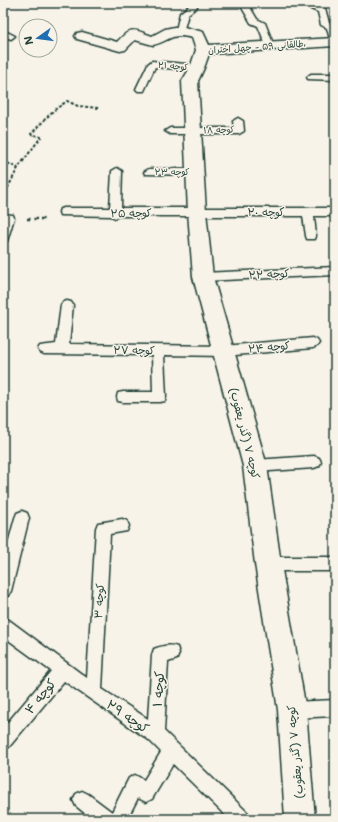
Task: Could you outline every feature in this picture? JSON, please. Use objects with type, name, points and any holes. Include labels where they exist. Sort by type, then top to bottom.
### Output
[{"type":"street","points":[[82,36],[120,47],[132,34],[153,41],[167,32],[180,30]]},
{"type":"street","name":"طالقانی ۵۹ - چهل اختران،","points":[[180,30],[198,35],[200,59],[270,46],[335,42]]},
{"type":"street","name":"کوچه ۷ (گذر یعقوب)","points":[[200,59],[190,81],[181,131],[195,172],[203,277],[255,466],[268,564],[292,710],[300,819]]},
{"type":"lane","points":[[180,30],[184,13],[193,7],[192,3]]},
{"type":"lane","points":[[315,4],[316,9],[322,10],[325,26],[330,26],[335,42]]},
{"type":"lane","points":[[245,6],[254,21],[262,25],[270,46]]},
{"type":"lane","name":"کوچه ۲۱","points":[[141,88],[152,64],[200,59]]},
{"type":"lane","points":[[311,77],[335,77]]},
{"type":"lane","name":"کوچه ۱۸","points":[[181,131],[239,131],[238,121]]},
{"type":"lane","points":[[115,214],[117,171]]},
{"type":"lane","name":"کوچه ۲۳","points":[[149,172],[195,172]]},
{"type":"lane","name":"کوچه ۲۵","points":[[64,212],[115,214],[197,212]]},
{"type":"lane","name":"کوچه ۲۰","points":[[197,212],[335,212]]},
{"type":"lane","points":[[308,212],[311,236]]},
{"type":"lane","points":[[3,238],[6,218]]},
{"type":"lane","name":"کوچه ۲۲","points":[[203,277],[335,271]]},
{"type":"lane","points":[[62,349],[68,305]]},
{"type":"lane","name":"کوچه ۲۴","points":[[224,351],[313,344]]},
{"type":"lane","name":"کوچه ۲۷","points":[[44,349],[224,351]]},
{"type":"lane","points":[[123,397],[160,397],[158,351]]},
{"type":"lane","points":[[255,466],[314,462]]},
{"type":"lane","points":[[3,591],[22,518]]},
{"type":"lane","name":"کوچه ۳","points":[[94,692],[103,528],[122,526]]},
{"type":"lane","points":[[268,564],[335,564]]},
{"type":"lane","name":"کوچه ۲۹","points":[[3,626],[155,734],[242,819]]},
{"type":"lane","name":"کوچه ۱","points":[[155,734],[160,655],[171,653]]},
{"type":"lane","name":"کوچه ۴","points":[[3,742],[63,669]]},
{"type":"lane","points":[[292,710],[335,708]]},
{"type":"lane","points":[[118,819],[135,784],[146,793],[172,750]]},
{"type":"lane","points":[[82,800],[106,819]]},
{"type":"path","points":[[3,197],[18,168],[41,137],[31,134],[53,111],[67,101],[78,106],[99,108]]},
{"type":"path","points":[[3,161],[18,168]]},
{"type":"path","points":[[6,218],[64,220],[64,212]]}]
